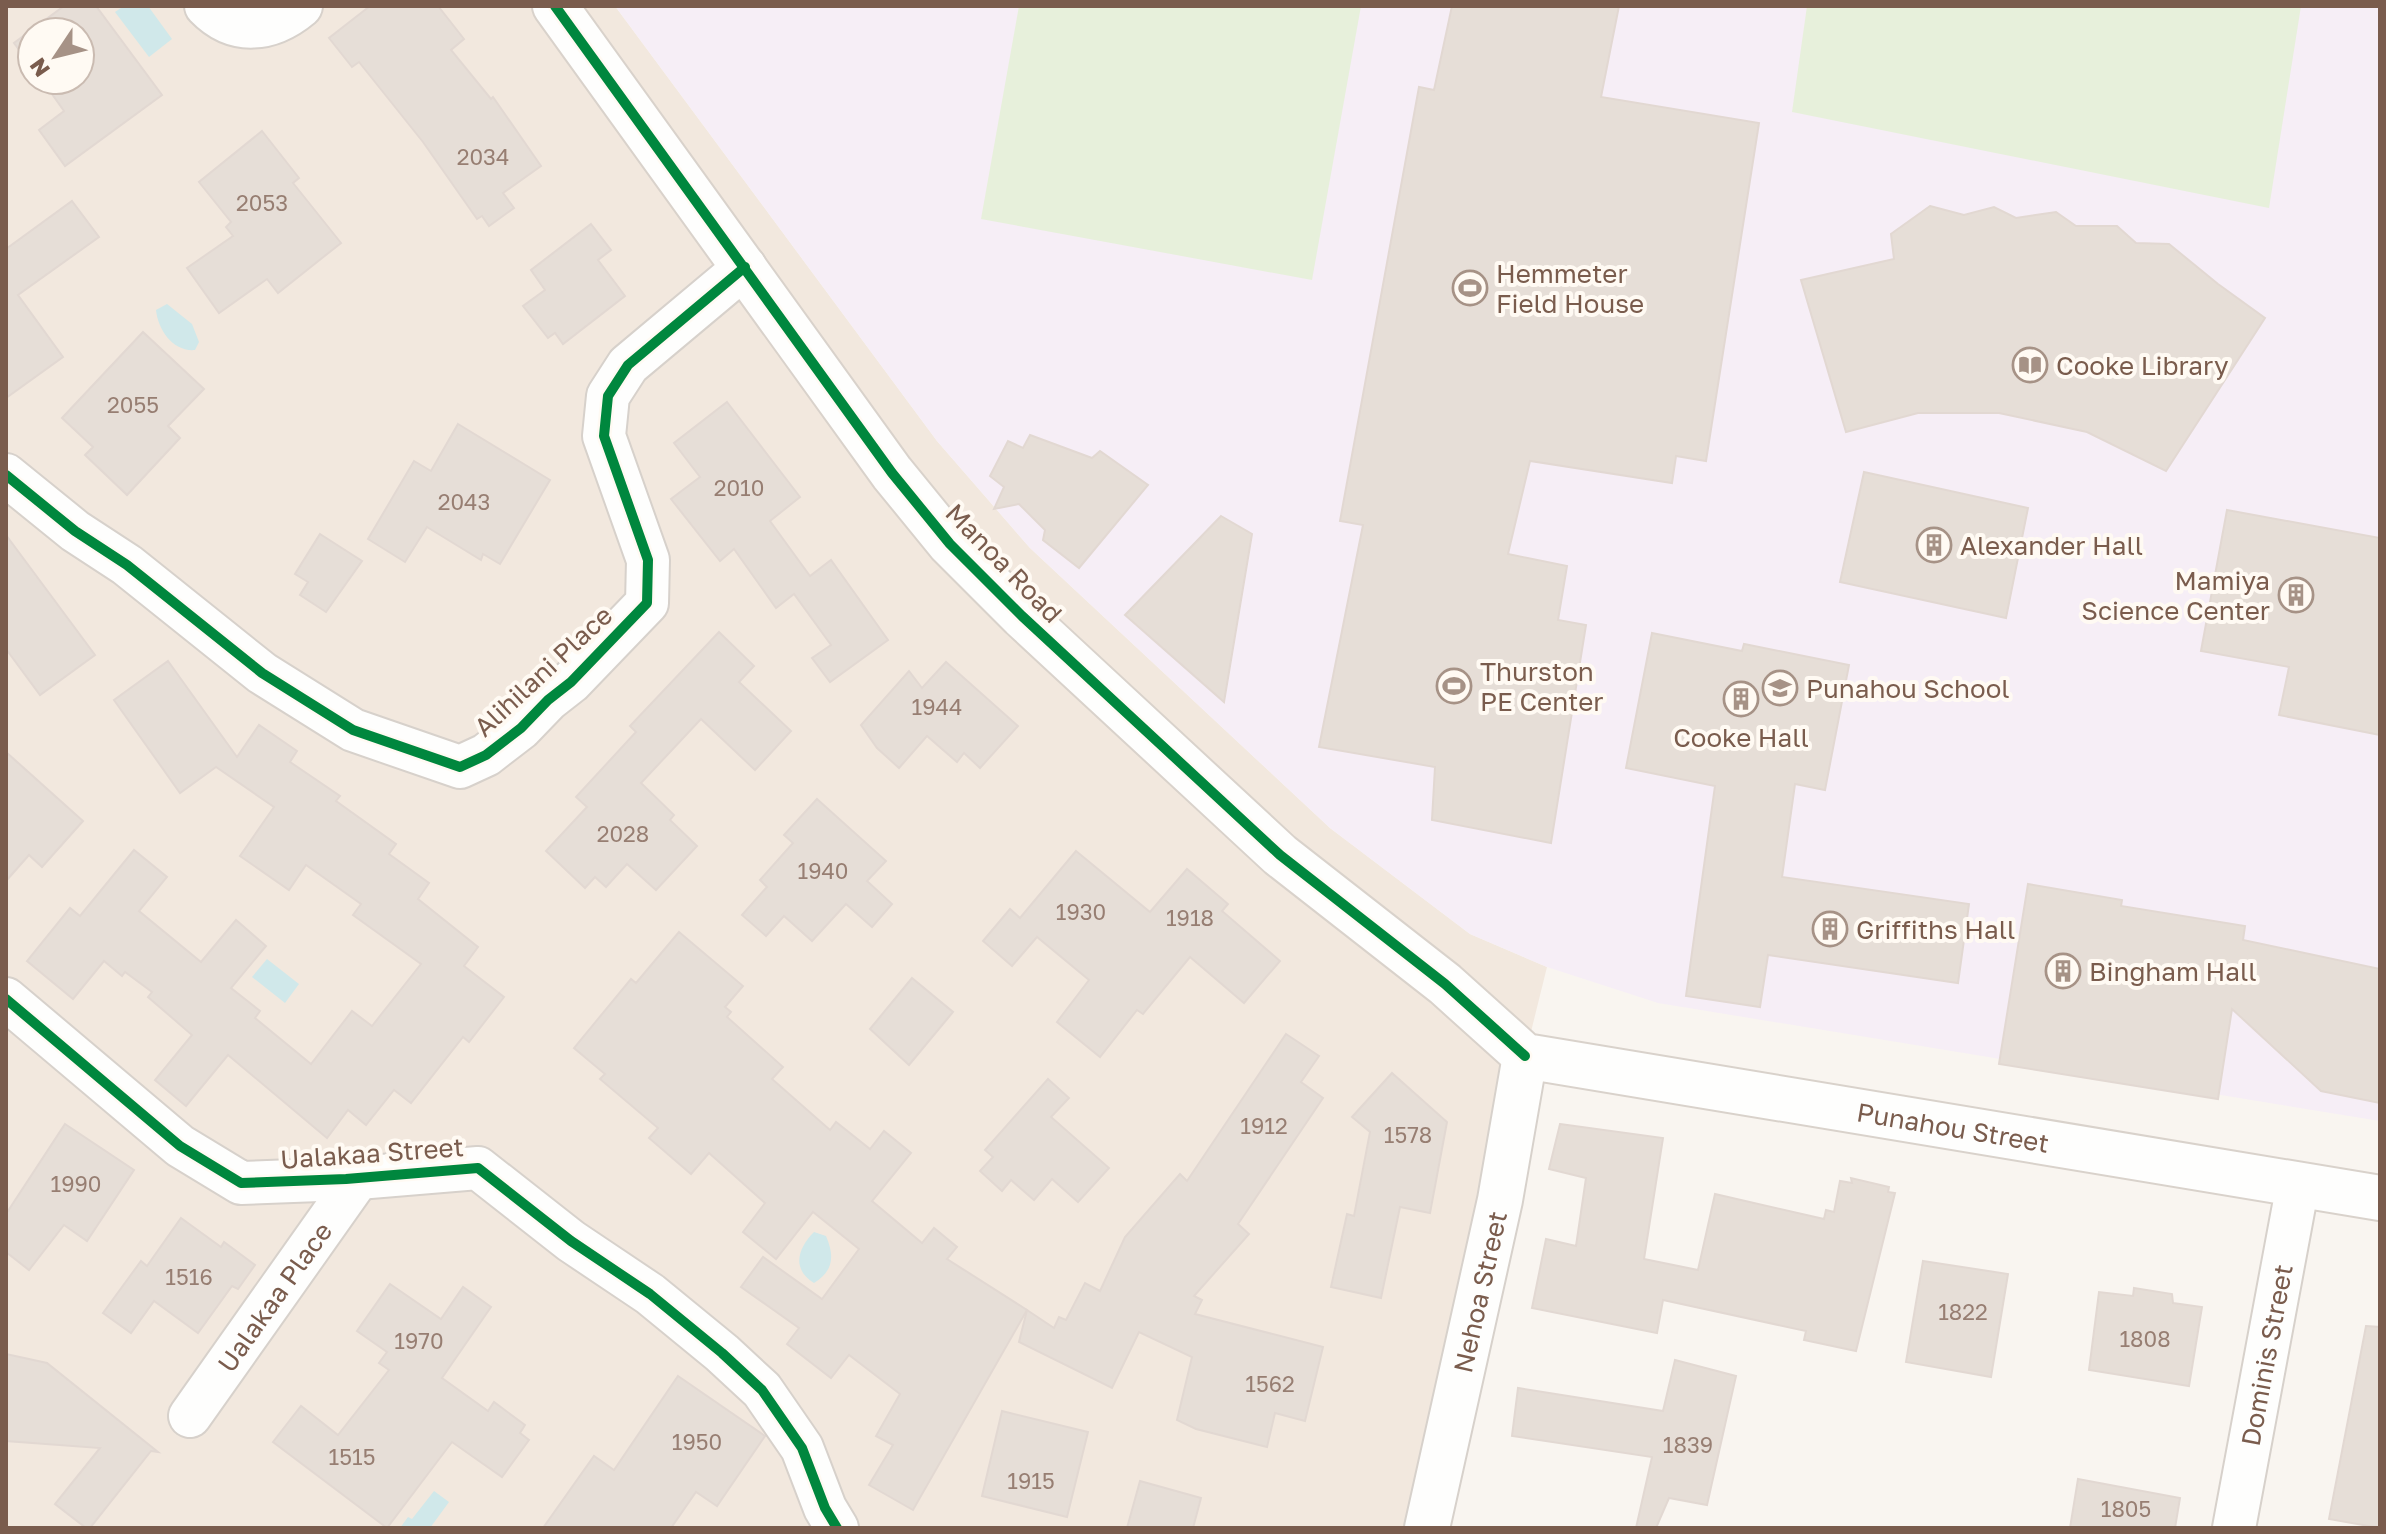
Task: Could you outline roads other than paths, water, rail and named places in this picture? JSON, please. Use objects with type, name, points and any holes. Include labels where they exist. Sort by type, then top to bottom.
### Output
[{"type":"main road","name":"Manoa Road","points":[[555,6],[892,473],[961,554],[1022,616],[1280,855],[1445,984],[1525,1056]]},
{"type":"main road","name":"Punahou Street","points":[[1525,1056],[2380,1198]]},
{"type":"main road","name":"Nehoa Street","points":[[1427,1528],[1500,1200],[1525,1056]]},
{"type":"street","points":[[206,6],[215,16],[252,27],[270,25],[301,6]]},
{"type":"street","name":"Alihilani Place","points":[[6,475],[75,531],[127,565],[262,673],[353,730],[460,767],[486,755],[521,728],[571,682],[647,603],[648,560],[604,436],[608,396],[628,365],[745,267]]},
{"type":"street","name":"Ualakaa Street","points":[[6,999],[180,1146],[241,1183],[478,1168],[571,1241],[650,1294],[762,1390],[802,1448],[825,1508],[837,1528]]},
{"type":"street","name":"Ualakaa Place","points":[[190,1416],[359,1177]]},
{"type":"street","name":"Dominis Street","points":[[2234,1528],[2298,1184]]},
{"type":"water","points":[[124,6],[148,6],[172,39],[149,57],[115,12]]},
{"type":"water","points":[[167,304],[192,324],[199,342],[195,350],[180,347],[163,332],[156,310]]},
{"type":"water","points":[[267,959],[299,984],[285,1003],[252,977]]},
{"type":"water","points":[[814,1232],[826,1236],[831,1257],[829,1268],[814,1283],[802,1271],[799,1258]]},
{"type":"water","points":[[434,1491],[449,1502],[430,1528],[400,1528],[408,1517],[412,1519]]},
{"type":"place","name":"Hemmeter Field House","points":[[1470,288]]},
{"type":"place","name":"Cooke Library","points":[[2030,365]]},
{"type":"place","name":"Alexander Hall","points":[[1934,545]]},
{"type":"place","name":"Mamiya Science Center","points":[[2296,595]]},
{"type":"place","name":"Thurston PE Center","points":[[1454,686]]},
{"type":"place","name":"Punahou School","points":[[1780,688]]},
{"type":"place","name":"Cooke Hall","points":[[1741,699]]},
{"type":"place","name":"Griffiths Hall","points":[[1830,929]]},
{"type":"place","name":"Bingham Hall","points":[[2063,971]]}]
